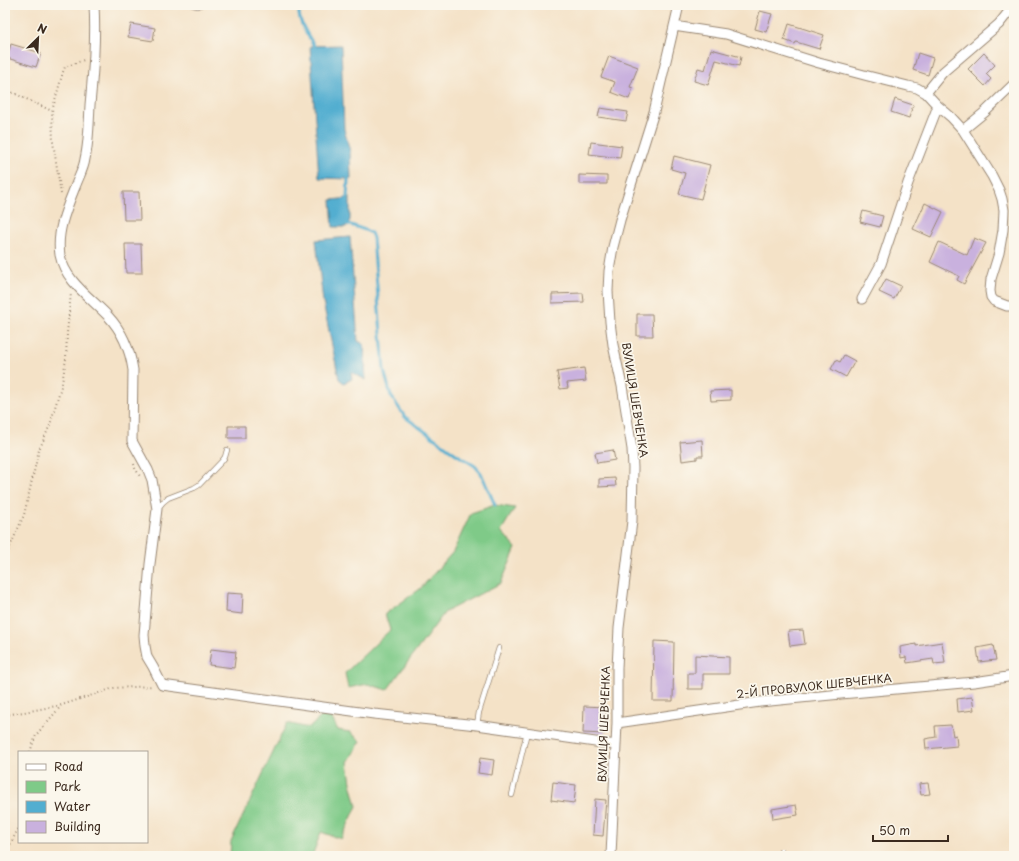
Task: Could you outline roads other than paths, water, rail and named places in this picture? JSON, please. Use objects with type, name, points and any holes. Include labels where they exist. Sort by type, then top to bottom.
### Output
[{"type":"street","points":[[94,5],[94,49],[87,153],[82,171],[64,213],[59,246],[62,265],[70,279],[108,317],[121,335],[128,350],[133,370],[132,442],[152,480],[157,509],[150,564],[144,635],[145,646],[147,658],[162,685],[374,714],[477,725],[616,745]]},
{"type":"street","name":"ВУЛИЦЯ ШЕВЧЕНКА","points":[[611,856],[617,723],[619,628],[632,521],[633,468],[632,449],[610,322],[608,291],[609,271],[620,220],[651,123],[678,5]]},
{"type":"street","points":[[926,93],[943,72],[999,24],[1014,5]]},
{"type":"street","points":[[674,26],[726,34],[826,65],[913,87],[926,93],[963,130],[992,176],[999,190],[1004,210],[1003,230],[1002,242],[990,286],[991,297],[994,301],[999,303],[1007,306],[1014,306]]},
{"type":"street","points":[[963,130],[985,112],[1014,84]]},
{"type":"street","points":[[862,299],[881,264],[908,183],[938,106]]},
{"type":"street","name":"2-Й ПРОВУЛОК ШЕВЧЕНКА","points":[[617,723],[760,702],[974,682],[1014,676]]},
{"type":"lane","points":[[193,5],[200,5]]},
{"type":"lane","points":[[157,509],[168,498],[199,485],[222,461],[227,450]]},
{"type":"lane","points":[[477,725],[479,712],[499,648]]},
{"type":"lane","points":[[512,795],[527,732]]},
{"type":"water","points":[[341,45],[344,129],[350,151],[351,179],[319,178],[310,46]]},
{"type":"water","points":[[350,198],[350,220],[346,227],[333,227],[331,200]]},
{"type":"water","points":[[350,237],[358,341],[364,344],[366,380],[351,372],[352,379],[344,383],[339,379],[323,302],[316,240]]},
{"type":"waterway","points":[[300,5],[299,16],[314,46]]},
{"type":"waterway","points":[[347,198],[348,179]]},
{"type":"waterway","points":[[348,224],[371,233],[373,238],[384,370],[391,396],[405,417],[475,466],[481,473],[495,505]]}]
